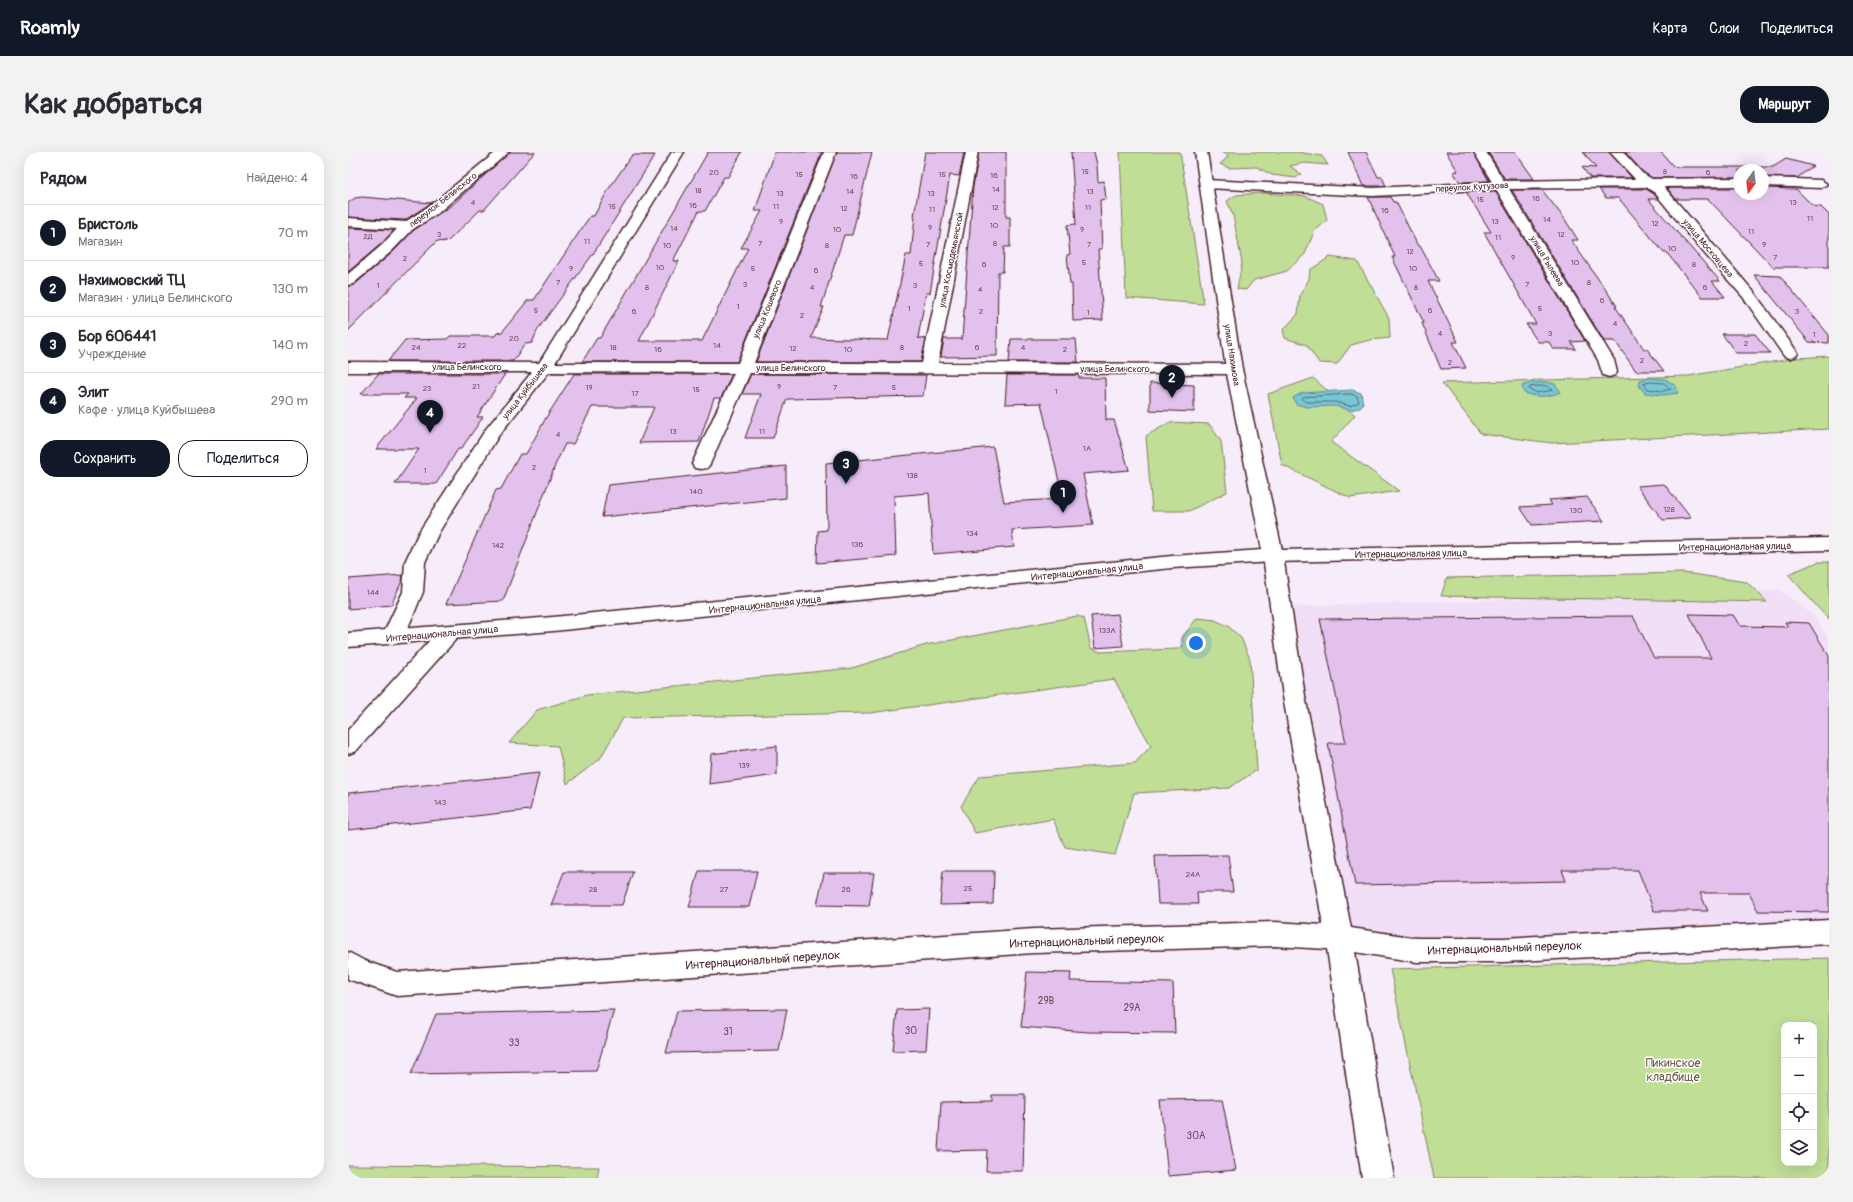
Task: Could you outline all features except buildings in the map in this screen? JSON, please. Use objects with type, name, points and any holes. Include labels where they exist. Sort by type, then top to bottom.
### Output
[{"type":"street","name":"переулок Белинского","points":[[348,281],[387,248],[408,226],[434,210],[503,152]]},
{"type":"street","name":"улица Куйбышева","points":[[393,638],[413,592],[415,562],[429,532],[492,433],[544,368],[678,152]]},
{"type":"street","name":"улица Кошевого","points":[[701,464],[744,368],[830,152]]},
{"type":"street","name":"улица Космодемьянской","points":[[930,369],[972,152]]},
{"type":"street","name":"улица Нахимова","points":[[1201,152],[1234,369],[1274,556],[1294,696],[1339,938],[1378,1178]]},
{"type":"street","name":"улица Рылеева","points":[[1480,152],[1606,360],[1609,372]]},
{"type":"street","name":"улица Московцева","points":[[1616,152],[1638,176],[1660,190],[1703,243],[1748,294],[1790,353]]},
{"type":"street","points":[[1769,182],[1825,181],[1829,194]]},
{"type":"street","name":"переулок Кутузова","points":[[1206,184],[1348,192],[1501,185],[1733,182]]},
{"type":"street","points":[[348,222],[408,226]]},
{"type":"street","name":"улица Белинского","points":[[348,366],[544,368],[1234,369]]},
{"type":"street","name":"Интернациональная улица","points":[[348,640],[393,638],[569,623],[1164,563],[1274,556],[1829,544]]},
{"type":"street","points":[[348,745],[449,633]]},
{"type":"street","name":"Интернациональный переулок","points":[[348,964],[356,970],[397,984],[1034,941],[1275,934],[1339,938],[1417,950],[1503,950],[1829,932]]},
{"type":"shaded area","points":[[1780,590],[1814,616],[1829,639],[1829,932],[1503,950],[1339,938],[1280,607]]},
{"type":"green space","points":[[1120,152],[1180,152],[1204,304],[1126,298]]},
{"type":"green space","points":[[1221,152],[1297,152],[1322,156],[1328,165],[1304,163],[1290,166],[1301,174],[1296,178],[1272,175],[1257,167],[1229,168],[1220,164],[1229,156]]},
{"type":"green space","points":[[1261,193],[1305,196],[1323,204],[1327,220],[1314,232],[1305,254],[1287,271],[1254,280],[1246,290],[1237,289],[1242,263],[1233,215],[1227,201],[1236,195]]},
{"type":"green space","points":[[1330,257],[1357,261],[1389,318],[1390,338],[1370,340],[1351,345],[1337,364],[1319,363],[1307,345],[1285,338],[1283,330],[1298,314],[1300,295],[1309,279],[1310,270]]},
{"type":"green space","points":[[1829,356],[1829,429],[1552,443],[1481,434],[1442,383],[1688,376],[1797,358]]},
{"type":"green space","points":[[1313,378],[1355,415],[1331,442],[1399,491],[1350,498],[1282,465],[1268,394]]},
{"type":"green space","points":[[1170,422],[1209,424],[1221,441],[1227,492],[1189,511],[1152,511],[1146,436]]},
{"type":"green space","points":[[1818,562],[1829,562],[1829,620],[1788,574]]},
{"type":"green space","points":[[1684,573],[1747,582],[1767,602],[1441,596],[1447,578]]},
{"type":"green space","points":[[1077,616],[1084,618],[1091,648],[1100,652],[1178,649],[1183,646],[1182,638],[1197,618],[1215,620],[1228,626],[1241,638],[1250,659],[1257,770],[1229,788],[1134,793],[1115,855],[1065,847],[1053,819],[975,833],[961,806],[980,776],[1135,763],[1151,746],[1114,679],[870,713],[623,718],[600,759],[567,784],[558,746],[509,743],[537,710],[587,695],[852,668],[926,645]]},
{"type":"green space","name":"Пикинское кладбище","points":[[1829,958],[1829,1178],[1434,1178],[1390,969]]},
{"type":"green space","points":[[348,1165],[599,1167],[597,1178],[348,1178]]},
{"type":"water","points":[[1650,378],[1665,379],[1676,386],[1678,393],[1663,395],[1645,393],[1639,386],[1640,380]]},
{"type":"water","points":[[1546,382],[1555,384],[1561,392],[1543,396],[1534,396],[1524,393],[1522,386],[1529,383]]},
{"type":"water","points":[[1352,390],[1361,393],[1363,404],[1359,408],[1350,410],[1335,406],[1307,407],[1296,404],[1293,398],[1302,393]]},
{"type":"place","name":"Нахимовский ТЦ","points":[[1172,398]]},
{"type":"place","name":"Элит","points":[[430,433]]},
{"type":"place","name":"Бор 606441","points":[[846,484]]},
{"type":"place","name":"Бристоль","points":[[1063,513]]}]
